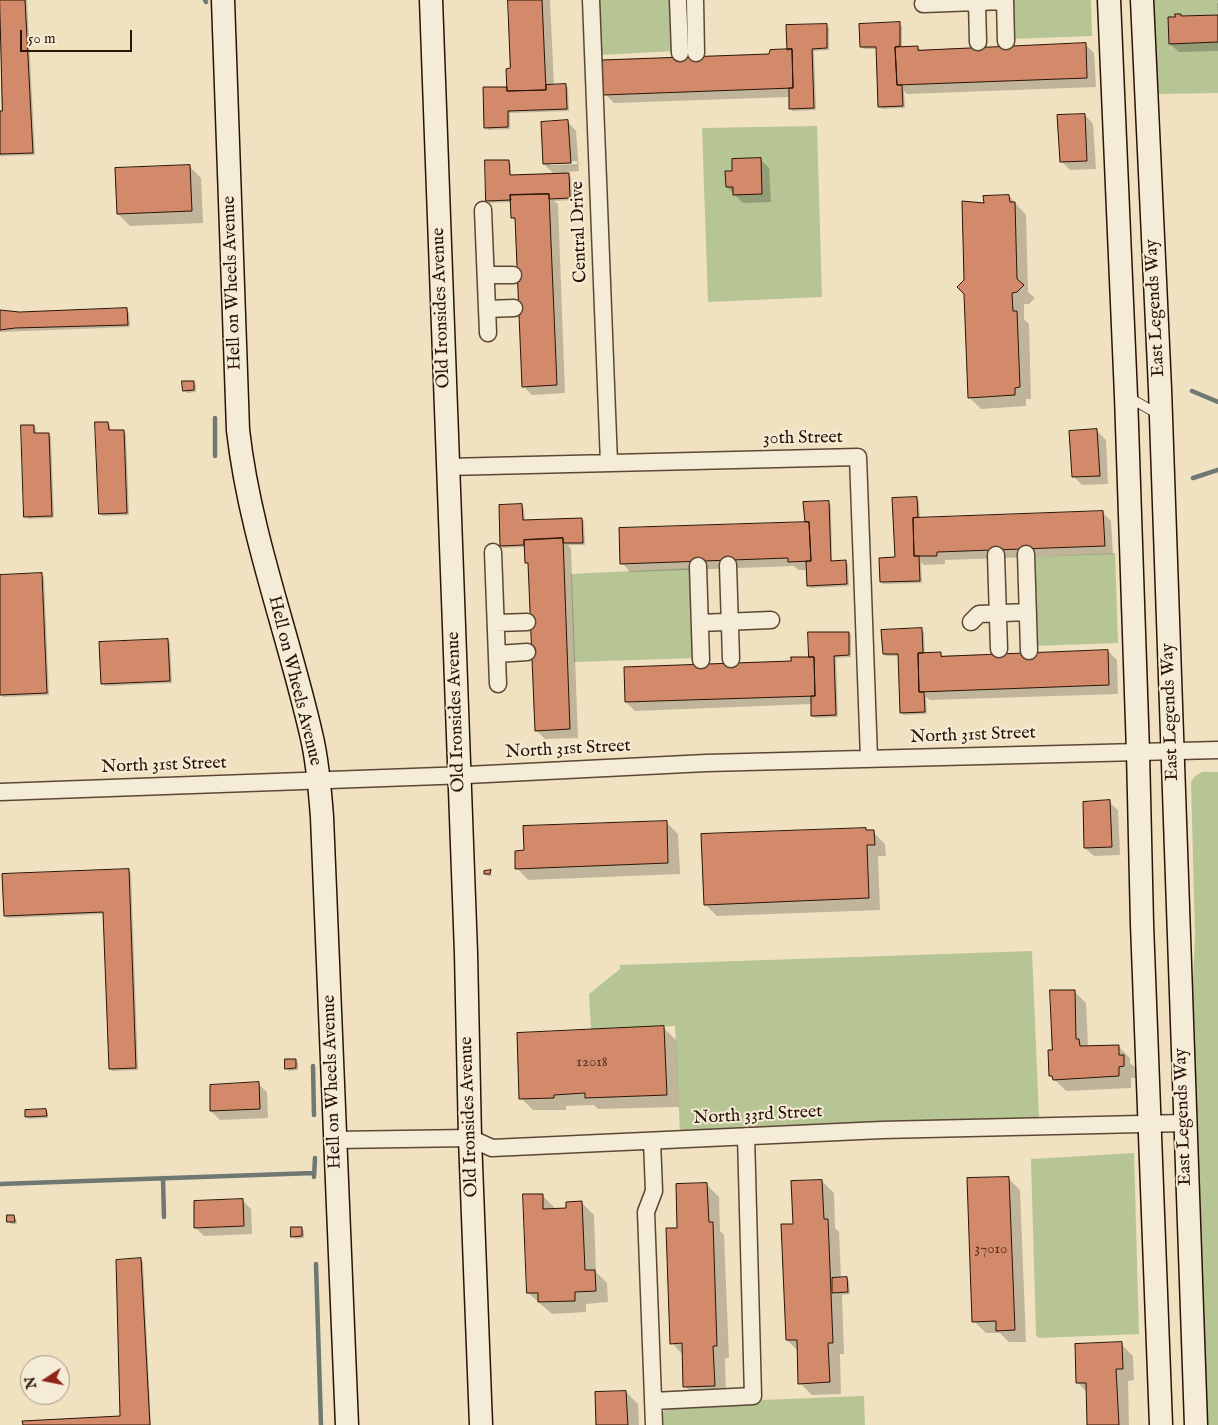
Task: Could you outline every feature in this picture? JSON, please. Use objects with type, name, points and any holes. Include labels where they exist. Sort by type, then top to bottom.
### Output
[{"type":"street","name":"Hell on Wheels Avenue","points":[[223,0],[238,422],[241,457],[254,522],[312,738],[318,780],[324,852],[347,1425]]},
{"type":"street","name":"Old Ironsides Avenue","points":[[431,0],[481,1425]]},
{"type":"street","name":"Central Drive","points":[[591,0],[609,463]]},
{"type":"street","points":[[678,0],[688,53],[695,0]]},
{"type":"street","points":[[924,4],[1005,0],[1006,41]]},
{"type":"street","name":"East Legends Way","points":[[1109,0],[1126,396],[1142,924],[1161,1425]]},
{"type":"street","name":"East Legends Way","points":[[1142,0],[1160,416],[1196,1425]]},
{"type":"street","points":[[974,2],[978,42]]},
{"type":"street","points":[[483,210],[488,333]]},
{"type":"street","points":[[486,276],[513,275]]},
{"type":"street","points":[[487,308],[514,308]]},
{"type":"street","name":"30th Street","points":[[447,467],[858,457],[869,758]]},
{"type":"street","points":[[493,552],[498,684]]},
{"type":"street","points":[[1026,554],[1029,651]]},
{"type":"street","points":[[996,555],[1000,650]]},
{"type":"street","points":[[728,565],[731,659]]},
{"type":"street","points":[[698,566],[701,660]]},
{"type":"street","points":[[971,622],[979,614],[1028,612]]},
{"type":"street","points":[[700,623],[771,620]]},
{"type":"street","points":[[496,623],[527,622]]},
{"type":"street","points":[[496,654],[527,652]]},
{"type":"street","name":"North 31st Street","points":[[0,792],[459,775],[706,763],[1218,750]]},
{"type":"street","name":"North 33rd Street","points":[[335,1140],[470,1138],[492,1148],[882,1130],[1184,1123]]},
{"type":"street","points":[[653,1401],[753,1396],[746,1136]]},
{"type":"street","points":[[652,1141],[654,1191],[646,1212],[654,1425]]},
{"type":"lane","points":[[1126,396],[1160,416]]},
{"type":"green space","points":[[598,0],[674,0],[675,51],[600,55]]},
{"type":"green space","points":[[1010,0],[1091,0],[1092,36],[1011,39]]},
{"type":"green space","points":[[1153,0],[1218,0],[1218,93],[1157,94]]},
{"type":"green space","points":[[817,126],[822,297],[708,302],[702,128]]},
{"type":"green space","points":[[1115,553],[1118,643],[1033,646],[1031,557]]},
{"type":"green space","points":[[693,568],[697,658],[574,662],[571,574]]},
{"type":"green space","points":[[1202,772],[1218,772],[1218,1425],[1206,1425],[1191,1027],[1195,935],[1191,782],[1195,776]]},
{"type":"green space","points":[[1032,951],[1039,1118],[680,1132],[675,1026],[591,1030],[589,994],[620,969],[620,965]]},
{"type":"green space","points":[[1134,1153],[1139,1334],[1039,1338],[1036,1335],[1031,1159]]},
{"type":"green space","points":[[864,1396],[865,1425],[658,1425],[666,1409],[683,1403]]},
{"type":"building","points":[[0,0],[25,0],[33,153],[0,154],[0,111],[2,111]]},
{"type":"building","points":[[508,0],[542,0],[546,90],[507,91],[506,69],[510,68]]},
{"type":"building","points":[[1175,14],[1181,14],[1181,16],[1218,15],[1218,42],[1169,44],[1168,17],[1175,17]]},
{"type":"building","points":[[900,22],[900,46],[895,47],[897,85],[902,85],[903,106],[878,107],[876,47],[860,47],[859,24]]},
{"type":"building","points":[[827,24],[827,48],[812,49],[814,108],[789,109],[789,88],[793,88],[792,49],[787,50],[786,25]]},
{"type":"building","points":[[1086,43],[1087,78],[897,85],[895,47],[918,46],[918,50]]},
{"type":"building","points":[[792,49],[793,88],[603,95],[602,60],[769,54],[770,50]]},
{"type":"building","points":[[566,84],[567,109],[508,111],[508,127],[484,128],[483,87],[507,87],[507,91],[546,90],[546,85]]},
{"type":"building","points":[[1085,114],[1087,161],[1060,162],[1057,115]]},
{"type":"building","points":[[568,120],[571,163],[543,164],[541,122]]},
{"type":"building","points":[[761,158],[762,194],[733,195],[733,187],[726,187],[725,171],[732,171],[732,159]]},
{"type":"building","points":[[485,160],[509,160],[510,175],[569,173],[570,198],[549,199],[549,194],[510,195],[511,200],[486,201]]},
{"type":"building","points":[[190,165],[192,211],[117,214],[115,168]]},
{"type":"building","points":[[549,194],[557,385],[522,387],[515,218],[511,218],[510,195]]},
{"type":"building","points":[[1009,195],[1010,202],[1015,202],[1017,279],[1024,285],[1017,292],[1012,293],[1013,311],[1017,311],[1020,387],[1015,388],[1015,395],[968,398],[964,294],[957,287],[964,280],[962,201],[984,203],[983,196]]},
{"type":"building","points":[[127,308],[128,325],[0,330],[0,310],[19,312]]},
{"type":"building","points":[[182,381],[194,381],[194,390],[183,391]]},
{"type":"building","points":[[95,422],[108,422],[109,430],[124,430],[127,513],[99,514]]},
{"type":"building","points":[[21,425],[34,425],[34,433],[49,433],[52,516],[24,517]]},
{"type":"building","points":[[1097,429],[1100,476],[1072,477],[1069,431]]},
{"type":"building","points":[[917,497],[918,517],[913,518],[914,556],[919,556],[920,581],[880,582],[879,558],[895,557],[892,498]]},
{"type":"building","points":[[829,501],[831,561],[846,560],[847,584],[807,586],[806,561],[811,561],[809,522],[805,522],[803,502]]},
{"type":"building","points":[[522,504],[523,520],[582,518],[583,543],[563,543],[563,538],[524,540],[524,545],[500,546],[499,505]]},
{"type":"building","points":[[1103,511],[1105,546],[937,552],[937,556],[914,556],[913,518]]},
{"type":"building","points":[[809,522],[811,561],[788,562],[788,558],[620,564],[619,528]]},
{"type":"building","points":[[563,538],[570,729],[535,731],[528,563],[525,563],[524,540]]},
{"type":"building","points":[[42,573],[47,693],[0,695],[0,575]]},
{"type":"building","points":[[922,628],[923,653],[918,653],[919,692],[924,692],[925,712],[900,713],[898,654],[883,654],[881,630]]},
{"type":"building","points":[[808,632],[849,632],[849,655],[834,656],[836,715],[811,716],[811,696],[815,696],[814,657],[809,657]]},
{"type":"building","points":[[168,639],[170,681],[101,684],[99,642]]},
{"type":"building","points":[[1108,650],[1109,685],[919,692],[918,653],[941,652],[941,656]]},
{"type":"building","points":[[791,657],[814,657],[815,696],[625,702],[624,667],[791,661]]},
{"type":"building","points":[[1110,800],[1112,847],[1084,848],[1083,802]]},
{"type":"building","points":[[667,821],[668,863],[515,869],[515,851],[524,850],[523,826]]},
{"type":"building","points":[[866,828],[866,830],[874,830],[875,845],[867,845],[869,898],[704,905],[701,834]]},
{"type":"building","points":[[129,869],[136,1068],[109,1069],[103,912],[4,916],[2,874]]},
{"type":"building","points":[[491,870],[490,874],[484,874],[484,871]]},
{"type":"building","points":[[1050,990],[1075,990],[1076,1039],[1079,1039],[1080,1046],[1119,1045],[1119,1055],[1124,1055],[1124,1066],[1119,1067],[1119,1076],[1053,1080],[1052,1076],[1049,1076],[1048,1050],[1052,1050]]},
{"type":"building","points":[[664,1026],[667,1095],[585,1098],[585,1093],[554,1095],[554,1098],[519,1099],[517,1033]]},
{"type":"building","points":[[285,1059],[296,1059],[296,1068],[285,1069]]},
{"type":"building","points":[[259,1082],[260,1109],[210,1111],[210,1085]]},
{"type":"building","points":[[46,1109],[47,1116],[25,1117],[25,1110]]},
{"type":"building","points":[[1009,1177],[1015,1330],[996,1331],[996,1321],[972,1322],[967,1178]]},
{"type":"building","points":[[822,1180],[824,1219],[828,1219],[833,1343],[828,1343],[830,1382],[798,1384],[797,1340],[786,1340],[781,1224],[793,1224],[791,1181]]},
{"type":"building","points":[[707,1183],[709,1222],[713,1222],[717,1346],[713,1346],[715,1386],[683,1387],[682,1343],[670,1344],[666,1228],[677,1228],[676,1184]]},
{"type":"building","points":[[523,1194],[543,1194],[543,1209],[566,1208],[566,1202],[582,1201],[585,1270],[595,1270],[596,1291],[575,1292],[575,1301],[538,1302],[538,1293],[527,1293]]},
{"type":"building","points":[[243,1199],[244,1226],[194,1228],[194,1201]]},
{"type":"building","points":[[7,1215],[14,1215],[15,1222],[7,1222]]},
{"type":"building","points":[[291,1227],[302,1227],[302,1236],[291,1237]]},
{"type":"building","points":[[141,1258],[150,1425],[23,1425],[22,1421],[120,1416],[116,1260]]},
{"type":"building","points":[[847,1277],[848,1292],[832,1293],[832,1278]]},
{"type":"building","points":[[1122,1342],[1123,1369],[1116,1369],[1119,1425],[1087,1425],[1086,1383],[1076,1383],[1075,1344]]},
{"type":"building","points":[[626,1391],[628,1425],[596,1425],[595,1392]]},
{"type":"waterway","points":[[1192,391],[1218,402]]},
{"type":"waterway","points":[[215,418],[215,456]]},
{"type":"waterway","points":[[1193,478],[1218,470]]},
{"type":"waterway","points":[[313,1066],[314,1115]]},
{"type":"waterway","points":[[314,1177],[315,1158]]},
{"type":"waterway","points":[[0,1184],[314,1173]]},
{"type":"waterway","points":[[163,1178],[164,1217]]},
{"type":"waterway","points":[[316,1264],[321,1425]]}]
